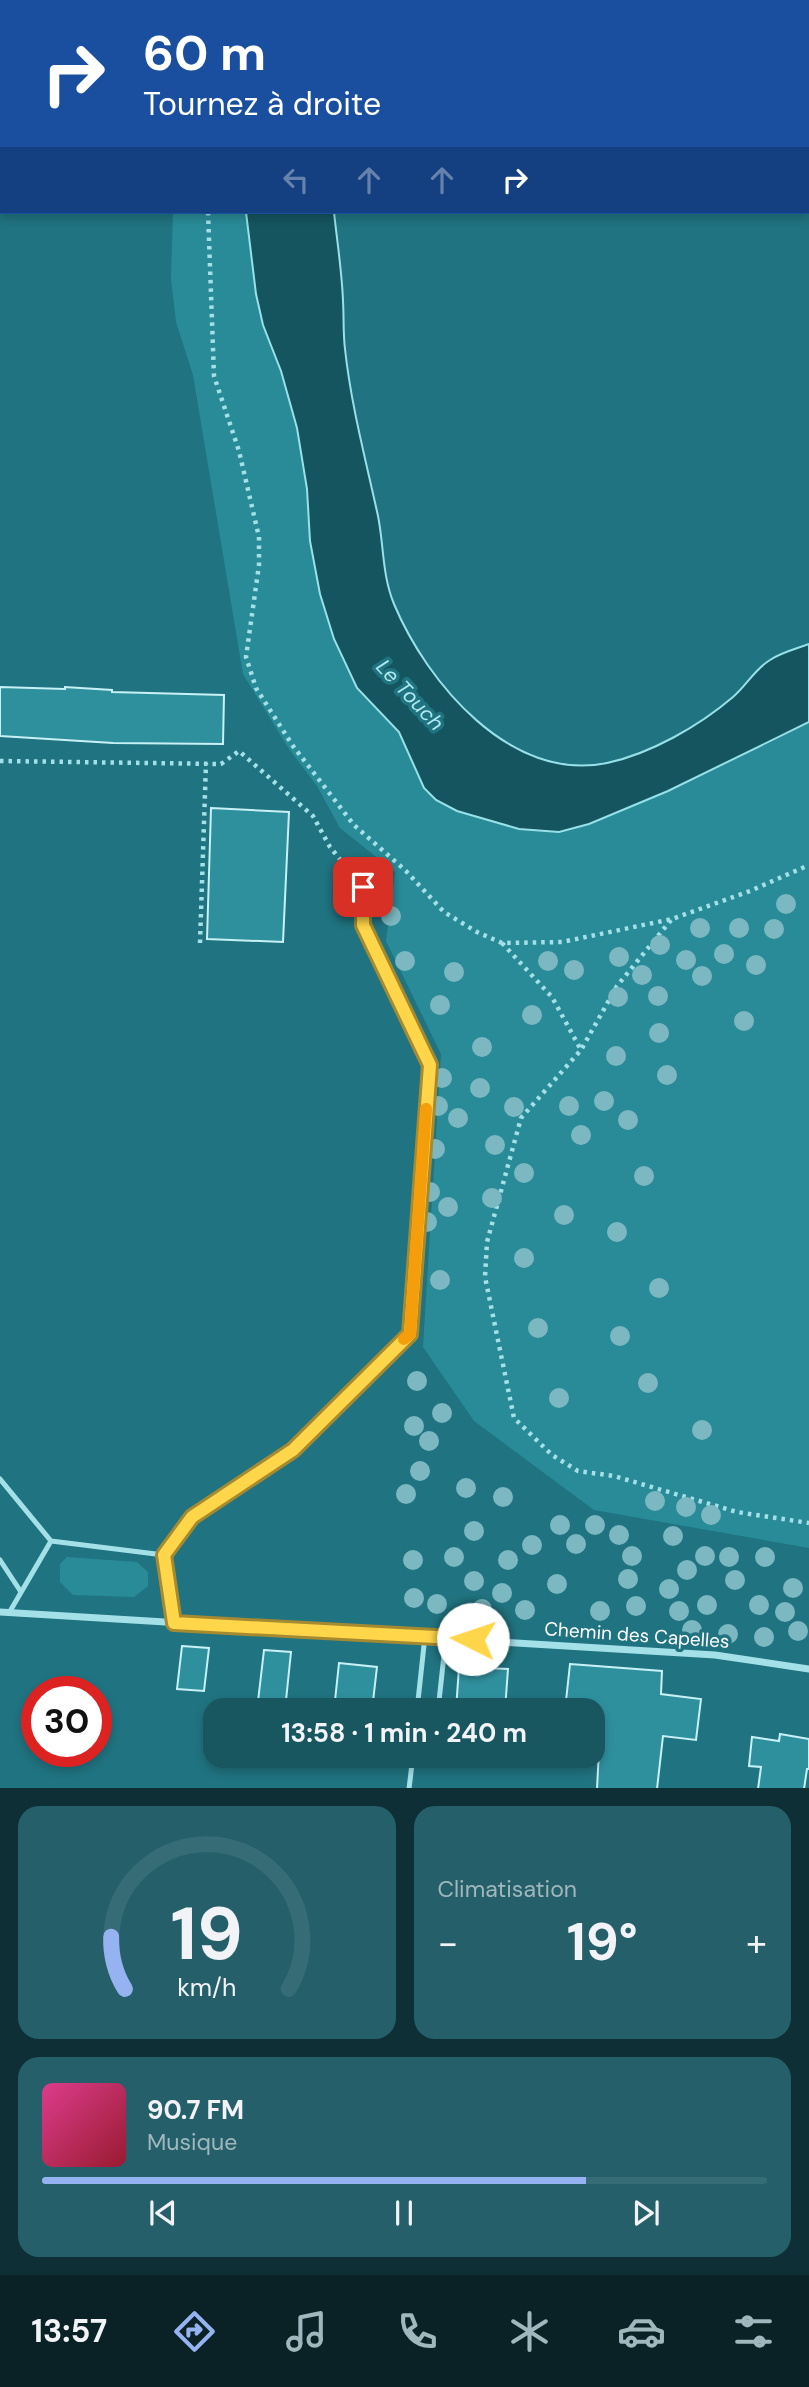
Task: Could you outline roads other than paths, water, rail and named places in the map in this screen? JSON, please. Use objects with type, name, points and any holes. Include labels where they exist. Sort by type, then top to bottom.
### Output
[{"type":"street","name":"Chemin des Capelles","points":[[0,1612],[715,1655],[809,1669]]},
{"type":"lane","points":[[174,1623],[164,1555],[192,1517],[293,1450],[410,1334],[430,1065],[363,925],[363,887]]},
{"type":"lane","points":[[0,1479],[51,1541],[164,1555]]},
{"type":"lane","points":[[9,1612],[51,1541]]},
{"type":"lane","points":[[0,1560],[21,1592]]},
{"type":"lane","points":[[418,1698],[425,1636]]},
{"type":"lane","points":[[439,1698],[446,1637]]},
{"type":"lane","points":[[410,1788],[412,1768]]},
{"type":"water","name":"Le Touch","points":[[246,214],[334,214],[342,279],[344,343],[359,433],[378,516],[390,593],[409,634],[428,665],[477,721],[506,742],[538,758],[572,765],[607,763],[657,746],[690,728],[733,697],[765,664],[779,655],[809,644],[809,722],[668,791],[589,824],[559,832],[519,829],[457,811],[436,800],[424,788],[399,732],[357,688],[334,639],[320,594],[310,541],[307,489],[297,428],[281,371],[263,325],[256,294]]}]
